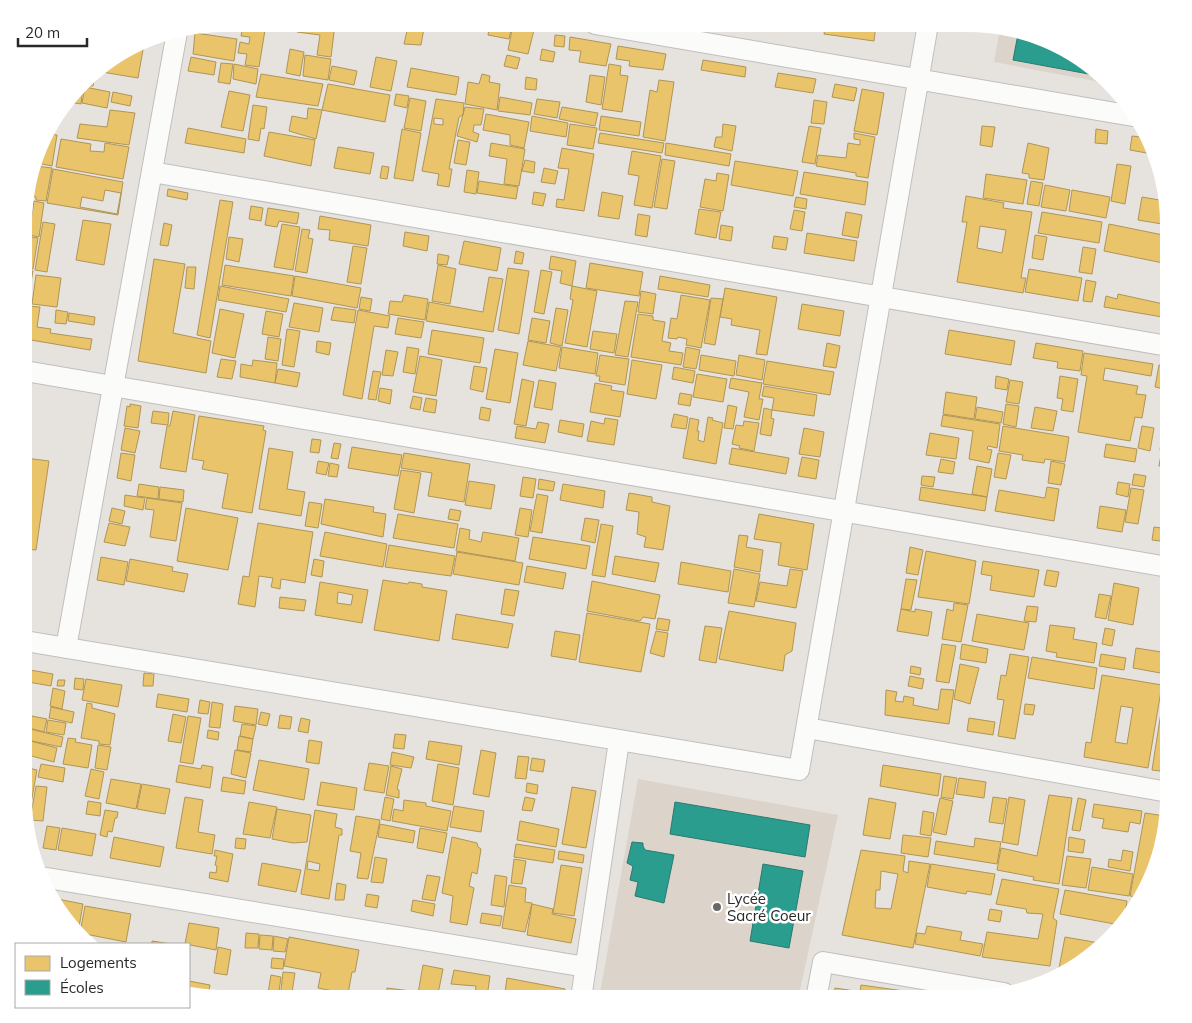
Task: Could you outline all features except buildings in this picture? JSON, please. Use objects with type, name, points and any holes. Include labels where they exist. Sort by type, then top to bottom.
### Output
[{"type":"street","points":[[642,32],[1125,114]]},
{"type":"street","points":[[32,642],[799,770],[927,32]]},
{"type":"street","points":[[66,648],[176,39]]},
{"type":"street","points":[[152,172],[1160,345]]},
{"type":"street","points":[[32,372],[1160,567]]},
{"type":"street","points":[[807,728],[1160,791]]},
{"type":"street","points":[[582,990],[619,740]]},
{"type":"street","points":[[50,878],[586,967]]},
{"type":"street","points":[[818,990],[823,962],[984,990]]},
{"type":"shaded area","points":[[999,35],[1005,36],[1053,52],[1085,72],[1095,81],[994,62]]},
{"type":"shaded area","name":"Lycée Sacré Coeur","points":[[638,779],[838,815],[800,990],[601,990]]},
{"type":"place","name":"Lycée Sacré Coeur","points":[[717,907]]}]
